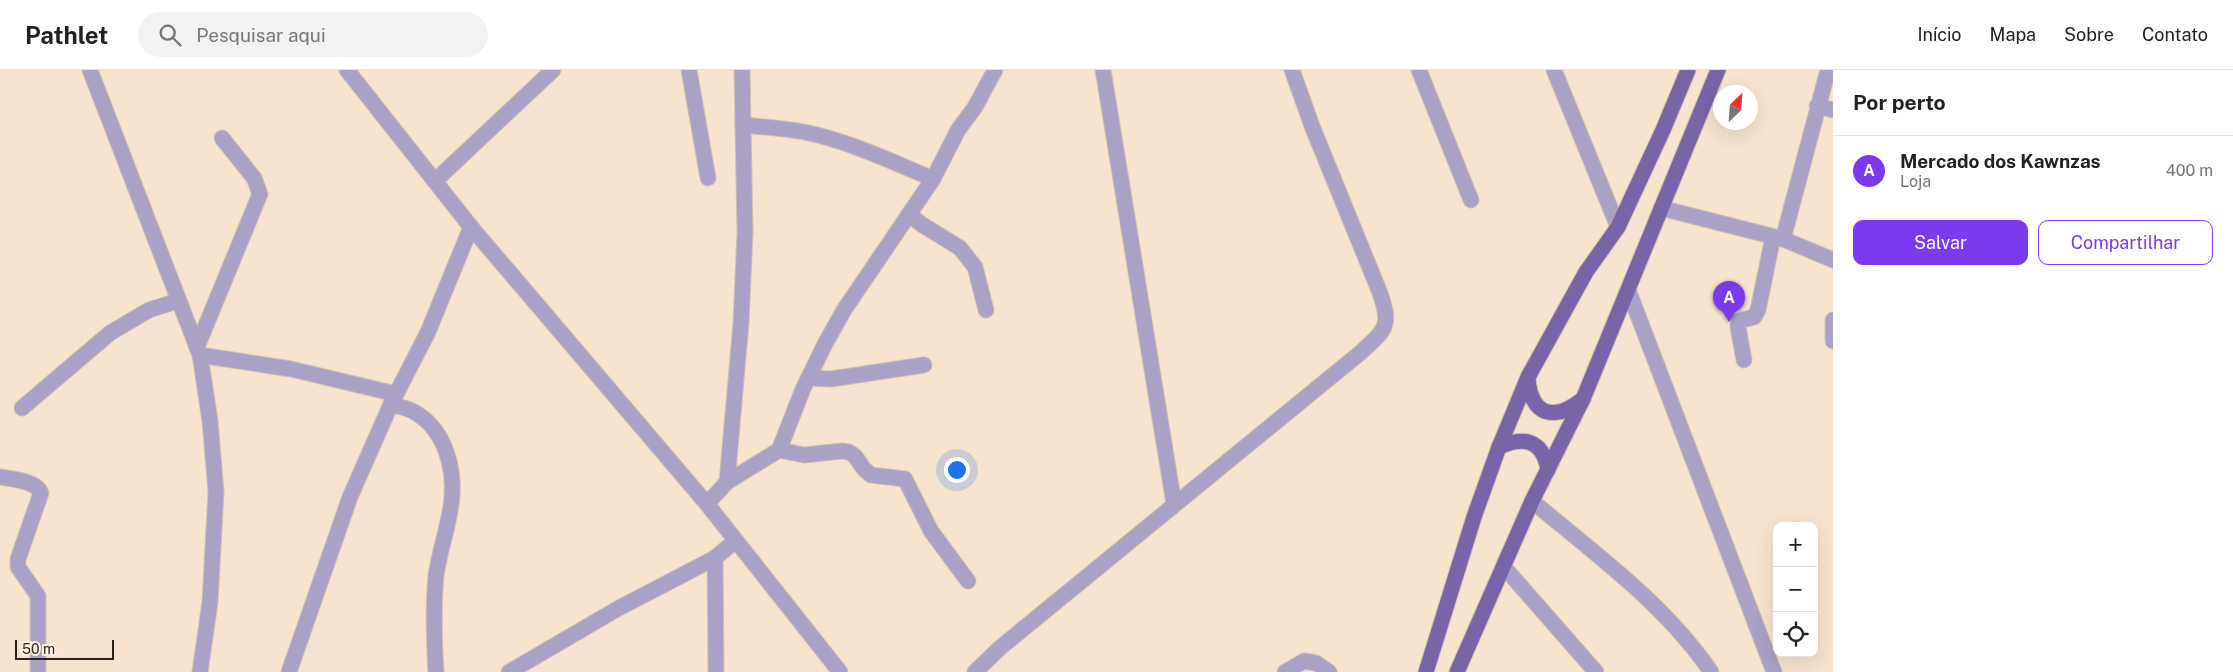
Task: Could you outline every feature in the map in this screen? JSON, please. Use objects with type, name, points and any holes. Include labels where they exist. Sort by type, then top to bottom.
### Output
[{"type":"main road","points":[[1426,672],[1474,517],[1499,447],[1528,377],[1586,272],[1618,227],[1663,130],[1688,70]]},
{"type":"main road","points":[[1457,672],[1532,501],[1584,399],[1718,70]]},
{"type":"main road","points":[[1528,377],[1529,392],[1535,404],[1541,409],[1559,412],[1584,399]]},
{"type":"main road","points":[[1499,447],[1511,441],[1528,441],[1545,455],[1548,470]]},
{"type":"street","points":[[90,70],[198,351],[210,421],[216,492],[210,602],[200,672]]},
{"type":"street","points":[[348,70],[471,227],[707,504],[840,672]]},
{"type":"street","points":[[436,180],[553,70]]},
{"type":"street","points":[[689,70],[708,178]]},
{"type":"street","points":[[727,482],[743,296],[746,232],[742,70]]},
{"type":"street","points":[[707,504],[727,482],[779,450],[824,344],[844,310],[933,179],[958,130],[975,107],[994,70]]},
{"type":"street","points":[[1103,70],[1174,504]]},
{"type":"street","points":[[975,672],[1001,647],[1360,353],[1380,334],[1386,324],[1386,309],[1312,126],[1292,70]]},
{"type":"street","points":[[1419,70],[1470,200]]},
{"type":"street","points":[[1554,70],[1618,227]]},
{"type":"street","points":[[1744,360],[1738,327],[1739,321],[1754,317],[1758,310],[1828,70]]},
{"type":"street","points":[[1817,106],[1833,110]]},
{"type":"street","points":[[743,125],[803,132],[818,136],[886,159],[933,179]]},
{"type":"street","points":[[198,351],[259,200],[258,187],[254,178],[222,138]]},
{"type":"street","points":[[1661,208],[1778,238],[1833,260]]},
{"type":"street","points":[[909,214],[960,248],[975,267],[986,310]]},
{"type":"street","points":[[289,672],[350,497],[394,399],[435,316],[471,227]]},
{"type":"street","points":[[1629,292],[1774,672]]},
{"type":"street","points":[[22,408],[110,333],[149,310],[177,300]]},
{"type":"street","points":[[1833,320],[1833,341]]},
{"type":"street","points":[[198,351],[291,369],[394,399],[427,421],[442,442],[448,455],[451,503],[437,574],[434,605],[436,672]]},
{"type":"street","points":[[809,378],[831,379],[924,365]]},
{"type":"street","points":[[779,450],[804,455],[849,452],[855,456],[871,475],[905,479],[931,531],[968,581]]},
{"type":"street","points":[[0,476],[34,485],[42,493],[18,558],[18,566],[38,596],[38,672]]},
{"type":"street","points":[[1532,501],[1670,622],[1700,655],[1711,672]]},
{"type":"street","points":[[509,672],[611,612],[715,558],[735,541]]},
{"type":"street","points":[[715,558],[716,672]]},
{"type":"street","points":[[1504,567],[1596,672]]},
{"type":"street","points":[[1285,672],[1304,660],[1316,663],[1329,672]]},
{"type":"place","name":"Mercado dos Kawnzas","points":[[1729,322]]}]
